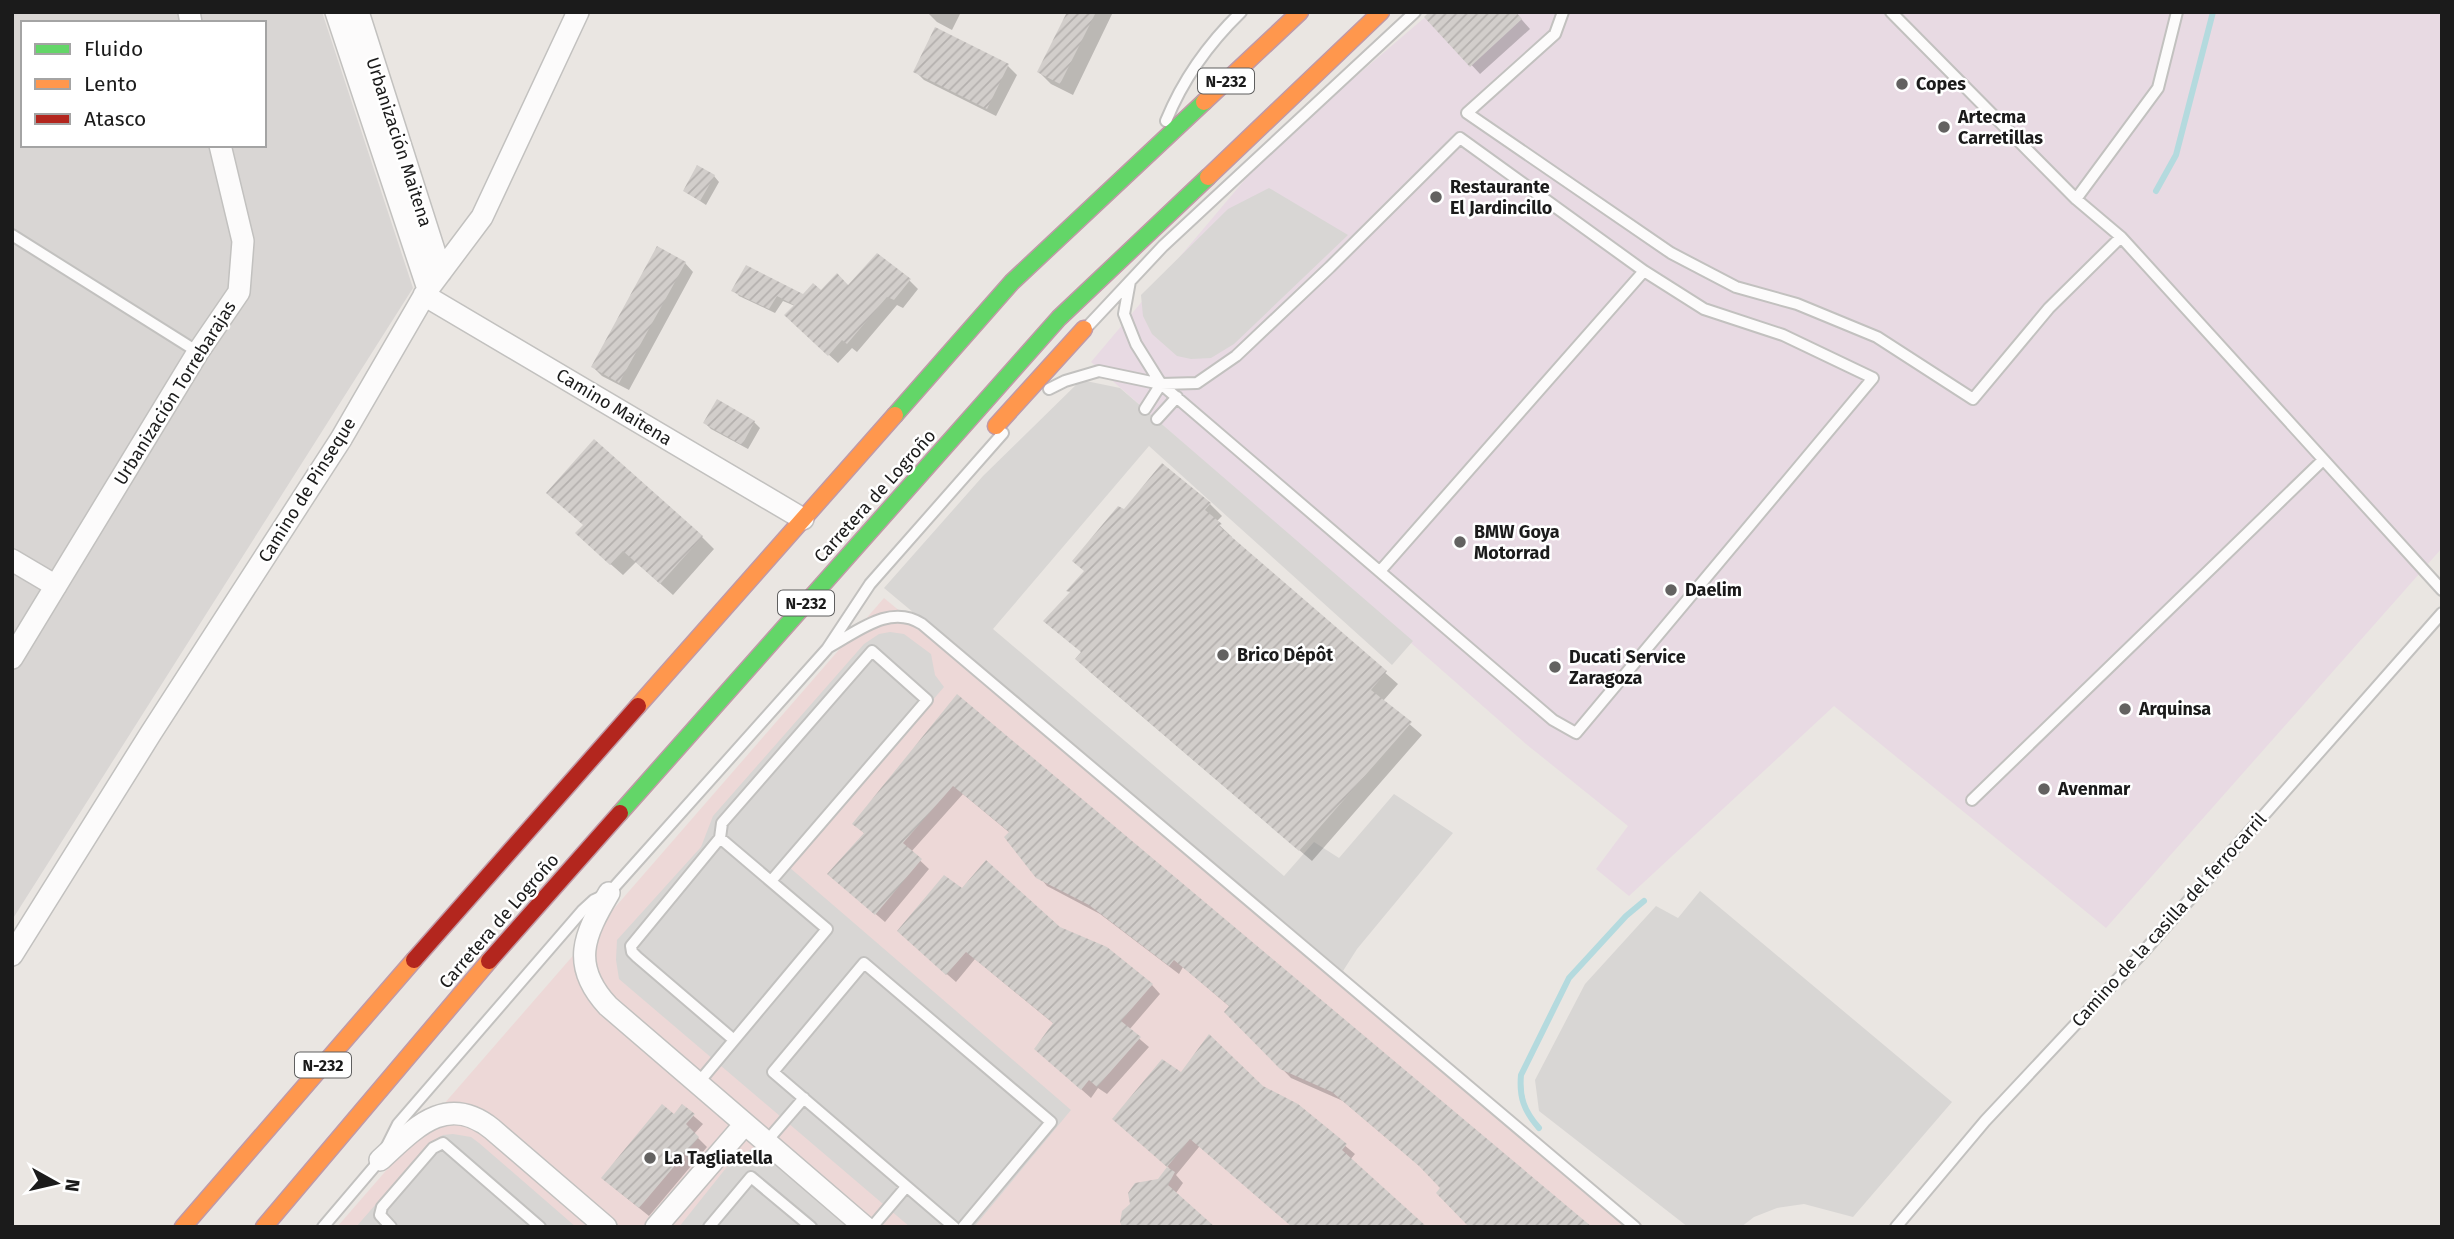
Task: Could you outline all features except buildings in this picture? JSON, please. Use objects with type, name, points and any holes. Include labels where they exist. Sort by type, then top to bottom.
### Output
[{"type":"highway","name":"N-232","points":[[183,1227],[463,904],[1012,282],[1300,12]]},
{"type":"highway","name":"Carretera de Logroño","points":[[264,1227],[505,942],[1059,318],[1381,12]]},
{"type":"highway","points":[[843,596],[1084,329]]},
{"type":"highway","points":[[677,749],[732,712]]},
{"type":"street","points":[[336,12],[431,285]]},
{"type":"street","name":"Urbanización Maitena","points":[[358,12],[431,285]]},
{"type":"street","name":"Camino de Pinseque","points":[[12,955],[150,733],[341,439],[431,285],[482,217],[578,12]]},
{"type":"street","name":"Urbanización Torrebarajas","points":[[12,658],[198,352],[239,292],[243,241],[220,147]]},
{"type":"street","name":"Camino Maitena","points":[[431,285],[803,519]]},
{"type":"street","points":[[12,560],[56,586]]},
{"type":"street","points":[[609,892],[591,922],[584,956],[591,983],[608,1006],[866,1227]]},
{"type":"street","points":[[380,1160],[425,1120],[439,1116],[469,1116],[482,1121],[606,1227]]},
{"type":"street","points":[[656,1227],[745,1124]]},
{"type":"lane","points":[[1153,150],[1177,94],[1208,47],[1241,12]]},
{"type":"lane","points":[[323,1227],[380,1160],[398,1124],[582,911],[609,892],[827,649],[870,584],[1035,396],[1084,329],[1163,246],[1415,12]]},
{"type":"lane","points":[[1563,12],[1555,34],[1467,113],[1671,253],[1736,287],[1797,304],[1877,337],[1973,399],[2049,308],[2121,237]]},
{"type":"lane","points":[[1892,12],[2076,200],[2121,237],[2442,590]]},
{"type":"lane","points":[[2076,200],[2158,88],[2178,12]]},
{"type":"lane","points":[[1035,396],[1065,381],[1099,371],[1161,384],[1197,383],[1236,356],[1460,138],[1644,271],[1704,309],[1783,335],[1873,378],[1576,733],[1553,720],[1161,384],[1136,344],[1124,314],[1130,280]]},
{"type":"lane","points":[[12,234],[198,352]]},
{"type":"lane","points":[[1381,570],[1644,271]]},
{"type":"lane","points":[[1145,409],[1161,384]]},
{"type":"lane","points":[[1157,419],[1177,397]]},
{"type":"lane","points":[[1972,800],[2323,460]]},
{"type":"lane","name":"Camino de la casilla del ferrocarril","points":[[1896,1227],[1985,1121],[2145,950],[2442,613]]},
{"type":"lane","points":[[827,649],[881,618],[904,617],[922,624],[1635,1227]]},
{"type":"lane","points":[[734,1040],[637,957],[631,946],[720,838],[722,823],[872,651],[927,700],[771,881]]},
{"type":"lane","points":[[699,1082],[827,929],[720,838]]},
{"type":"lane","points":[[954,1227],[773,1072],[864,963],[1051,1122],[963,1227]]},
{"type":"lane","points":[[766,1142],[803,1098]]},
{"type":"lane","points":[[391,1227],[380,1215],[382,1207],[433,1148],[443,1143],[540,1227]]},
{"type":"lane","points":[[709,1227],[751,1177],[811,1227]]},
{"type":"lane","points":[[872,1227],[906,1187]]},
{"type":"shaded area","points":[[12,12],[322,12],[413,288],[12,920]]},
{"type":"shaded area","points":[[1431,12],[2442,12],[2442,548],[2106,928],[1834,706],[1629,896],[1596,869],[1628,826],[1526,744],[1091,362],[1269,151]]},
{"type":"shaded area","points":[[1269,188],[1348,235],[1234,344],[1211,358],[1191,359],[1177,356],[1152,334],[1143,316],[1141,295],[1228,209]]},
{"type":"shaded area","points":[[1081,380],[1120,388],[1413,641],[1392,665],[1149,446],[993,629],[1284,876],[1314,842],[1339,858],[1394,794],[1453,833],[1357,949],[1343,971],[884,588],[983,476]]},
{"type":"shaded area","points":[[884,598],[1645,1227],[337,1227]]},
{"type":"shaded area","points":[[879,634],[904,634],[931,654],[935,675],[944,687],[789,867],[1071,1110],[974,1227],[910,1227],[619,979],[616,960],[617,940],[701,847],[713,816],[864,644]]},
{"type":"shaded area","points":[[1700,891],[1952,1102],[1853,1217],[1804,1204],[1777,1208],[1754,1217],[1741,1227],[1688,1227],[1539,1111],[1535,1080],[1585,984],[1656,906],[1678,918]]},
{"type":"shaded area","points":[[443,1135],[471,1137],[479,1143],[576,1227],[356,1227],[429,1143]]},
{"type":"shaded area","points":[[752,1149],[767,1150],[858,1227],[679,1227],[734,1158]]},
{"type":"waterway","points":[[2156,191],[2176,155],[2213,12]]},
{"type":"waterway","points":[[1539,1128],[1524,1103],[1521,1075],[1569,978],[1626,916],[1644,901]]},
{"type":"traffic: fast","points":[[895,415],[1012,282],[1204,102]]},
{"type":"traffic: fast","points":[[620,813],[1059,318],[1208,177]]},
{"type":"traffic: slow","points":[[1204,102],[1300,12]]},
{"type":"traffic: slow","points":[[1208,177],[1381,12]]},
{"type":"traffic: slow","points":[[996,426],[1084,329]]},
{"type":"traffic: slow","points":[[638,706],[895,415]]},
{"type":"traffic: slow","points":[[183,1227],[414,960]]},
{"type":"traffic: slow","points":[[264,1227],[489,961]]},
{"type":"traffic: jam","points":[[414,960],[638,706]]},
{"type":"traffic: jam","points":[[489,961],[620,813]]},
{"type":"place","name":"Copes","points":[[1902,84]]},
{"type":"place","name":"Artecma Carretillas","points":[[1944,127]]},
{"type":"place","name":"Restaurante El Jardincillo","points":[[1436,197]]},
{"type":"place","name":"BMW Goya Motorrad","points":[[1460,542]]},
{"type":"place","name":"Daelim","points":[[1671,590]]},
{"type":"place","name":"Brico Dépôt","points":[[1223,655]]},
{"type":"place","name":"Ducati Service Zaragoza","points":[[1555,667]]},
{"type":"place","name":"Arquinsa","points":[[2125,709]]},
{"type":"place","name":"Avenmar","points":[[2044,789]]},
{"type":"place","name":"La Tagliatella","points":[[650,1158]]}]
